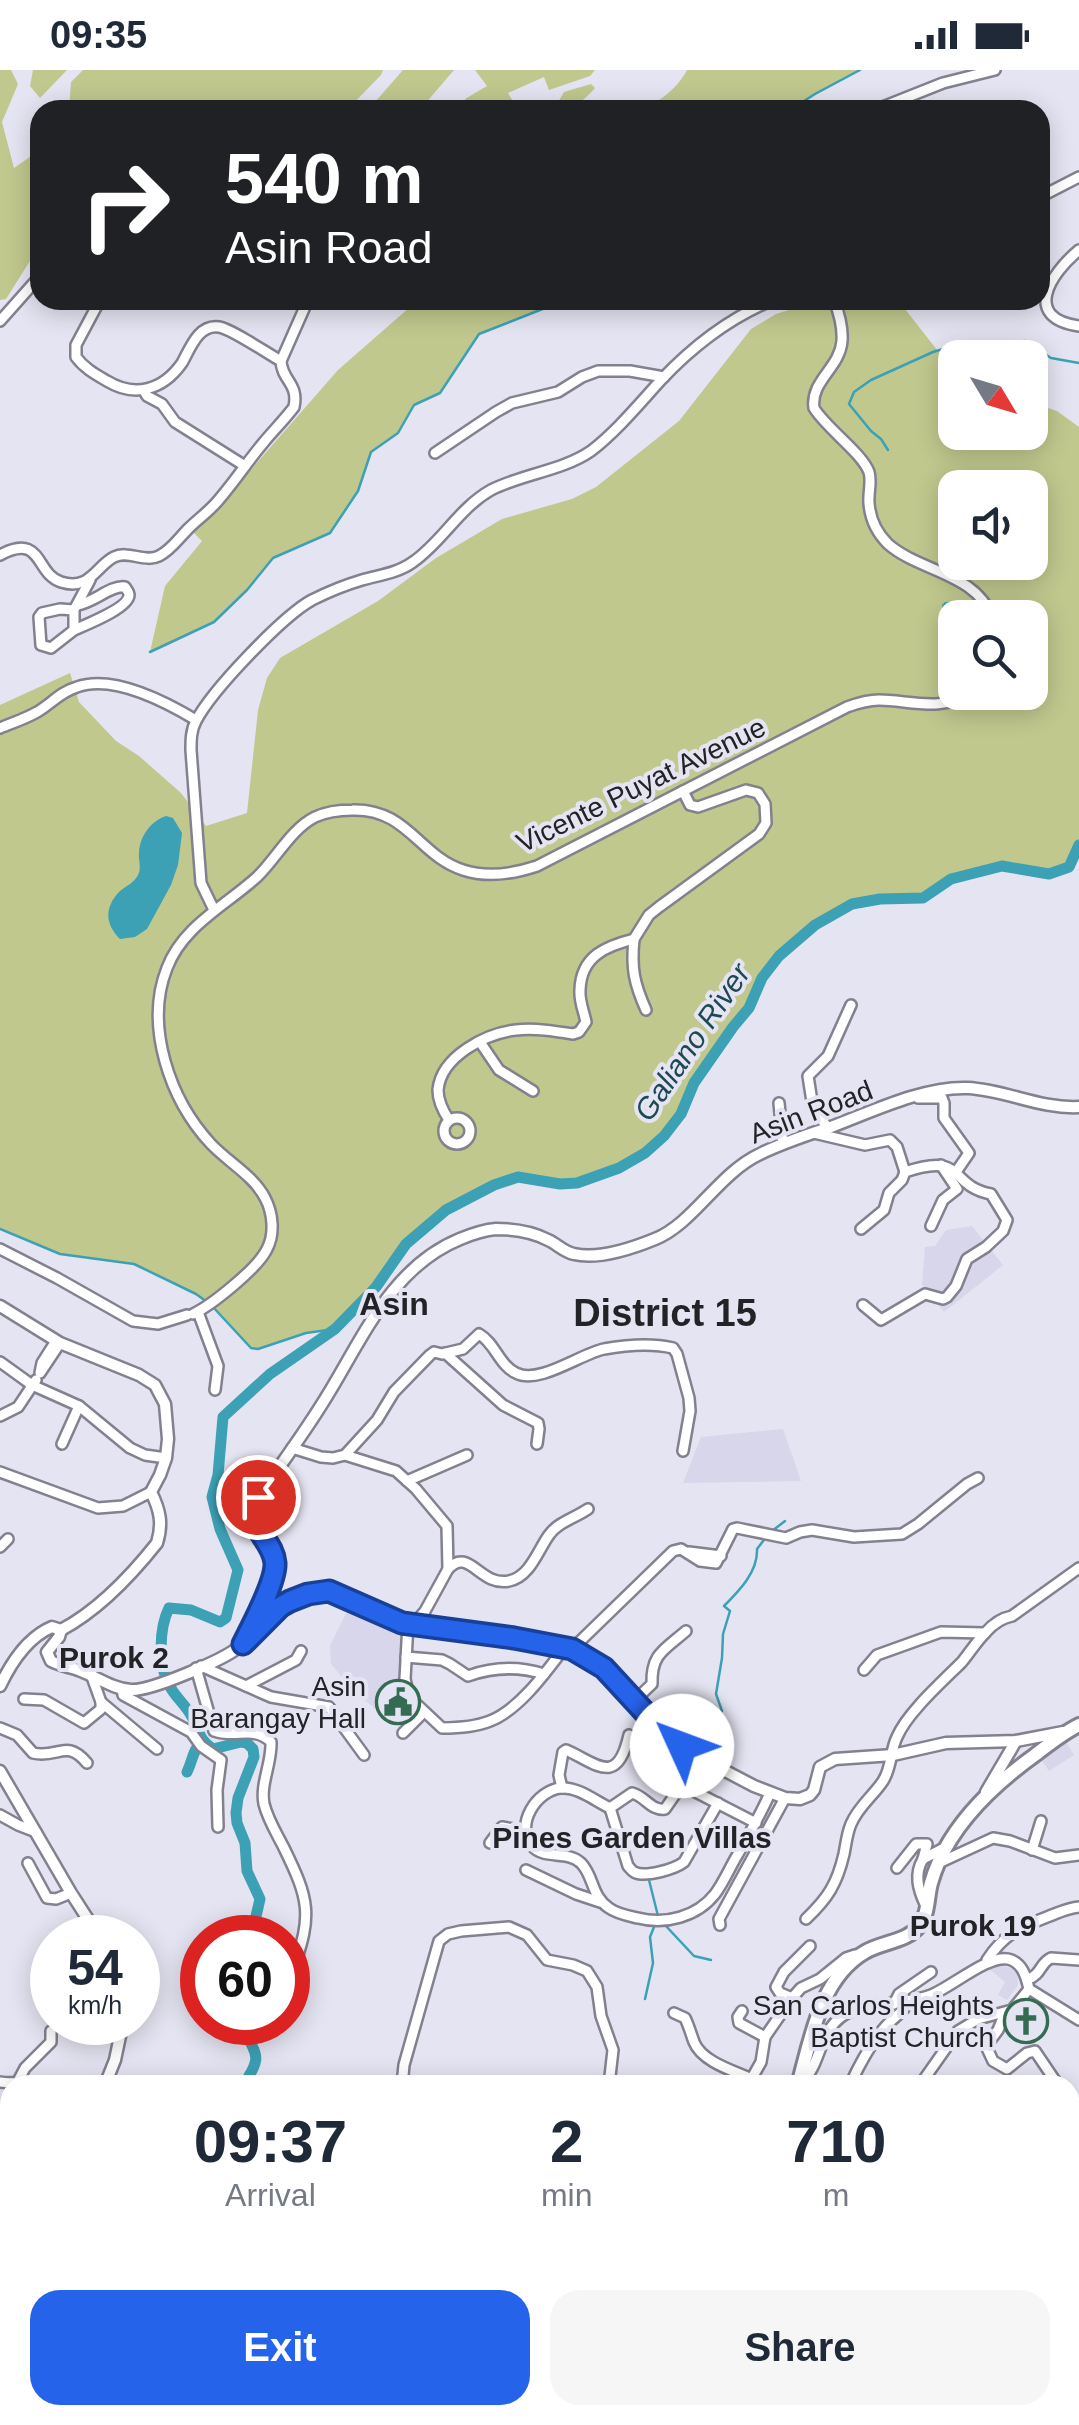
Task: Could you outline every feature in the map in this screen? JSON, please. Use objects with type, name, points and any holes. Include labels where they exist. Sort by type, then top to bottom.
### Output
[{"type":"highway","points":[[801,2075],[825,1998],[841,1974],[862,1953],[914,1932],[923,1921],[930,1884],[946,1846],[982,1800],[1018,1766],[1073,1728]]},
{"type":"main road","name":"Asin Road","points":[[243,1644],[262,1606],[275,1560],[255,1520],[254,1507],[324,1402],[372,1320],[425,1257],[477,1232],[499,1229],[538,1236],[574,1254],[592,1255],[631,1247],[671,1230],[737,1168],[758,1154],[938,1090],[972,1088],[1044,1106],[1079,1107]]},
{"type":"main road","points":[[0,1306],[58,1342],[140,1375],[154,1386],[167,1414],[166,1458],[151,1492],[160,1513],[157,1543],[106,1598],[78,1621],[61,1630],[52,1627],[36,1635],[0,1686]]},
{"type":"main road","points":[[61,1630],[48,1652],[55,1664],[122,1689],[140,1690],[229,1654],[281,1606],[308,1594],[339,1594],[391,1620],[568,1648],[604,1668],[696,1762],[785,1798],[810,1795],[817,1773],[826,1762],[835,1759],[893,1755],[946,1743],[1016,1741],[1073,1728]]},
{"type":"main road","points":[[982,1800],[1016,1741]]},
{"type":"main road","points":[[0,1771],[85,1915]]},
{"type":"main road","points":[[108,2075],[118,2045]]},
{"type":"street","points":[[900,100],[943,83],[995,70]]},
{"type":"street","points":[[1050,191],[1079,177]]},
{"type":"street","points":[[1050,282],[1077,256]]},
{"type":"street","points":[[0,321],[30,287]]},
{"type":"street","points":[[95,310],[76,345],[76,357],[88,369],[125,390],[144,391],[174,371],[192,342],[208,328],[221,327],[281,361]]},
{"type":"street","points":[[0,555],[16,548],[28,550],[41,560],[51,576],[64,583],[83,582],[121,555],[147,559],[162,554],[214,506],[294,407],[296,395],[281,361],[304,310]]},
{"type":"street","points":[[214,910],[201,884],[191,737],[196,720],[216,693],[296,610],[333,590],[412,563],[476,498],[490,490],[586,454],[720,327],[749,310]]},
{"type":"street","points":[[837,310],[842,341],[837,358],[817,386],[812,398],[814,408],[868,470],[872,518],[885,541],[913,560],[970,588],[982,600]]},
{"type":"street","points":[[1048,310],[1057,321],[1079,326]]},
{"type":"street","points":[[435,453],[512,403],[558,392],[598,371],[664,377]]},
{"type":"street","points":[[144,391],[162,404],[175,422],[245,466]]},
{"type":"street","points":[[74,630],[76,607],[91,577]]},
{"type":"street","points":[[119,586],[126,587],[129,592],[124,604],[74,630],[51,648],[44,648],[40,642],[40,617],[42,613],[96,600],[119,586]]},
{"type":"street","points":[[0,728],[38,712],[58,695],[85,684],[137,691],[196,720]]},
{"type":"street","name":"Vicente Puyat Avenue","points":[[196,1313],[242,1277],[267,1250],[272,1220],[264,1196],[211,1144],[174,1086],[163,1055],[158,1017],[160,988],[174,952],[190,932],[256,878],[304,825],[321,815],[362,809],[385,815],[404,826],[445,862],[461,870],[502,874],[538,866],[847,707],[881,700],[938,703]]},
{"type":"street","points":[[646,1010],[633,976],[634,939],[658,906],[754,840],[766,823],[766,804],[753,791],[698,807],[690,805],[682,791]]},
{"type":"street","points":[[449,1120],[438,1091],[443,1074],[460,1055],[498,1033],[518,1029],[580,1032],[586,1022],[579,993],[583,972],[604,948],[634,939]]},
{"type":"street","points":[[828,1128],[813,1108],[808,1076],[826,1060],[851,1005]]},
{"type":"street","points":[[480,1042],[499,1070],[533,1091]]},
{"type":"street","points":[[912,1098],[942,1098],[944,1118],[969,1152],[956,1172]]},
{"type":"street","points":[[779,1102],[782,1144]]},
{"type":"street","points":[[814,1133],[865,1145],[890,1140],[897,1147],[905,1172],[902,1180],[889,1193],[884,1210],[860,1229]]},
{"type":"street","points":[[931,1226],[944,1200],[957,1189],[941,1165]]},
{"type":"street","points":[[863,1305],[881,1320],[921,1296],[947,1297],[956,1286],[966,1259],[986,1248],[1007,1220],[991,1194],[976,1191],[950,1167],[925,1166],[905,1172]]},
{"type":"street","points":[[0,1249],[133,1321],[158,1324],[196,1313],[218,1366],[215,1390]]},
{"type":"street","points":[[345,1455],[377,1420],[394,1392],[430,1355],[463,1349],[477,1334],[483,1335],[512,1371],[530,1376],[602,1349],[641,1344],[671,1347],[678,1354],[689,1398],[683,1450]]},
{"type":"street","points":[[0,1416],[18,1406],[58,1342]]},
{"type":"street","points":[[444,1354],[503,1406],[538,1422],[536,1444]]},
{"type":"street","points":[[0,1362],[32,1385],[79,1406],[130,1448],[166,1458]]},
{"type":"street","points":[[62,1444],[79,1406]]},
{"type":"street","points":[[292,1448],[321,1457],[345,1455],[396,1471],[447,1526],[448,1569]]},
{"type":"street","points":[[407,1481],[467,1455]]},
{"type":"street","points":[[0,1472],[98,1508],[123,1506],[151,1492]]},
{"type":"street","points":[[588,1510],[553,1530],[524,1574],[512,1581],[490,1580],[472,1564],[453,1564],[425,1611],[408,1624],[408,1697],[442,1728],[485,1723],[500,1716],[673,1551],[681,1549],[707,1562],[716,1562],[735,1528],[786,1538],[812,1530],[854,1537],[902,1534],[978,1478]]},
{"type":"street","points":[[806,1919],[830,1894],[851,1824],[882,1783],[894,1742],[904,1724],[986,1632],[1079,1568]]},
{"type":"street","points":[[634,1701],[652,1684],[652,1665],[658,1656],[686,1631]]},
{"type":"street","points":[[864,1670],[877,1655],[941,1632],[986,1632]]},
{"type":"street","points":[[246,1686],[296,1660],[301,1651]]},
{"type":"street","points":[[406,1657],[442,1660],[468,1676],[491,1668],[544,1674]]},
{"type":"street","points":[[194,1669],[282,1700],[329,1707],[364,1754]]},
{"type":"street","points":[[194,1669],[214,1731],[229,1735],[252,1731],[271,1742],[264,1801],[301,1885],[306,1915]]},
{"type":"street","points":[[92,1676],[102,1702],[157,1749]]},
{"type":"street","points":[[122,1689],[123,1694],[140,1705],[190,1732],[199,1744],[218,1756],[222,1763],[216,1790],[218,1827]]},
{"type":"street","points":[[24,1699],[44,1700],[82,1723],[97,1714],[102,1702]]},
{"type":"street","points":[[403,1733],[424,1712]]},
{"type":"street","points":[[0,1728],[17,1736],[33,1753],[48,1755],[68,1749],[78,1752],[87,1762]]},
{"type":"street","points":[[562,1788],[559,1767],[564,1751],[569,1750],[600,1768],[612,1767],[623,1754],[628,1736]]},
{"type":"street","points":[[610,1808],[632,1792],[662,1810],[690,1780],[696,1762]]},
{"type":"street","points":[[683,1784],[756,1823]]},
{"type":"street","points":[[603,1903],[582,1864],[568,1856],[532,1847],[525,1831],[538,1799],[562,1788],[582,1793],[610,1808],[628,1866],[642,1874],[680,1865],[718,1803]]},
{"type":"street","points":[[526,1870],[616,1912],[664,1922],[696,1910],[714,1895],[770,1792]]},
{"type":"street","points":[[714,1895],[719,1922],[785,1798]]},
{"type":"street","points":[[0,1816],[36,1832]]},
{"type":"street","points":[[1032,1850],[1042,1821]]},
{"type":"street","points":[[490,1843],[502,1827],[525,1831]]},
{"type":"street","points":[[939,1862],[994,1838],[1056,1858],[1079,1855]]},
{"type":"street","points":[[897,1868],[916,1844],[927,1844],[918,1878],[927,1906]]},
{"type":"street","points":[[923,1859],[946,1846]]},
{"type":"street","points":[[28,1863],[47,1898],[71,1893]]},
{"type":"street","points":[[809,2075],[827,2032],[841,2017],[940,1991],[968,1975],[987,1960],[1001,1941],[1020,1928],[1079,1907]]},
{"type":"street","points":[[403,2075],[439,1941],[454,1932],[503,1927],[528,1935],[547,1960],[582,1968],[591,1976],[613,2050],[609,2075]]},
{"type":"street","points":[[792,1998],[776,1988],[784,1972],[810,1946]]},
{"type":"street","points":[[754,2075],[766,2036],[792,1998],[846,1958],[862,1953]]},
{"type":"street","points":[[927,2075],[958,2032],[978,2019],[1012,2010],[1051,1958],[1079,1960]]},
{"type":"street","points":[[987,1960],[1010,1959],[1026,1974],[1028,1984],[1079,2020]]},
{"type":"street","points":[[894,2004],[899,1994],[931,1972]]},
{"type":"street","points":[[855,2075],[865,2053],[909,2001]]},
{"type":"street","points":[[742,2011],[740,2023],[766,2036]]},
{"type":"street","points":[[1004,2012],[998,2030],[986,2046],[993,2060],[1008,2068],[1035,2051],[1051,2075]]},
{"type":"street","points":[[674,2013],[686,2018],[694,2044],[702,2052],[738,2075]]},
{"type":"street","points":[[21,2075],[48,2045]]},
{"type":"shaded area","points":[[972,1226],[1003,1265],[944,1312],[922,1284],[925,1247],[935,1246],[946,1230]]},
{"type":"shaded area","points":[[783,1429],[801,1481],[683,1483],[701,1437]]},
{"type":"shaded area","points":[[352,1601],[406,1631],[403,1690],[378,1711],[331,1664],[330,1646]]},
{"type":"shaded area","points":[[1064,1739],[1074,1755],[1049,1771],[1040,1758]]},
{"type":"shaded area","points":[[999,1965],[1014,1969],[1017,1974],[1018,1985],[1007,2000],[998,1995],[1005,1982],[988,1968]]},
{"type":"green space","points":[[0,70],[11,70],[18,84],[2,122],[14,168],[30,157],[30,261],[6,299],[0,300]]},
{"type":"green space","points":[[33,70],[67,70],[40,98],[30,86]]},
{"type":"green space","points":[[83,70],[383,70],[357,100],[70,100],[71,82]]},
{"type":"green space","points":[[403,70],[454,70],[428,100],[377,100]]},
{"type":"green space","points":[[475,70],[595,70],[590,76],[549,90],[544,77],[508,93],[512,100],[465,100],[487,86]]},
{"type":"green space","points":[[687,70],[860,70],[806,100],[659,100]]},
{"type":"green space","points":[[591,84],[595,88],[582,100],[559,100],[564,92]]},
{"type":"green space","points":[[407,310],[540,310],[479,334],[440,393],[414,405],[398,433],[371,452],[358,491],[330,533],[273,558],[214,622],[150,652],[165,586],[202,541],[192,531],[219,506],[338,370]]},
{"type":"green space","points":[[789,310],[906,310],[938,351],[938,450],[1048,450],[1048,408],[1079,427],[1079,845],[1069,867],[1049,874],[1002,866],[951,879],[923,898],[852,904],[815,925],[779,956],[762,978],[749,1008],[694,1083],[681,1114],[645,1153],[619,1168],[577,1183],[518,1177],[446,1210],[406,1244],[376,1287],[335,1329],[251,1348],[218,1311],[196,1294],[134,1264],[60,1254],[0,1229],[0,705],[70,673],[79,702],[116,741],[181,793],[206,826],[247,813],[258,710],[267,678],[280,658],[378,601],[436,558],[502,519],[572,499],[596,487],[679,421],[751,329],[776,314]]},
{"type":"water","points":[[166,816],[173,818],[182,833],[171,885],[147,929],[135,937],[120,939],[109,921],[111,903],[138,875],[144,835]]},
{"type":"waterway","points":[[806,100],[860,70]]},
{"type":"waterway","points":[[150,652],[214,622],[273,558],[330,533],[358,491],[371,452],[398,433],[414,405],[440,393],[479,334],[540,310]]},
{"type":"waterway","points":[[888,450],[849,404],[854,392],[871,380],[953,346],[982,349],[1025,341],[1051,358],[1079,363]]},
{"type":"waterway","name":"Galiano River","points":[[256,1915],[260,1899],[247,1871],[245,1843],[236,1813],[254,1757],[253,1749],[241,1742],[213,1749],[204,1741],[165,1677],[161,1646],[169,1608],[191,1610],[220,1622],[226,1618],[238,1570],[220,1529],[212,1497],[223,1417],[270,1374],[335,1329],[376,1287],[406,1244],[446,1210],[518,1177],[577,1183],[619,1168],[645,1153],[681,1114],[694,1083],[749,1008],[762,978],[779,956],[815,925],[852,904],[923,898],[951,879],[1002,866],[1049,874],[1069,867],[1079,845]]},
{"type":"waterway","points":[[0,1229],[60,1254],[134,1264],[207,1302]]},
{"type":"waterway","points":[[213,1307],[251,1348],[335,1329]]},
{"type":"waterway","points":[[772,1531],[785,1521]]},
{"type":"waterway","points":[[698,1744],[722,1711],[716,1694],[723,1634],[730,1611],[724,1606],[746,1580],[757,1549],[767,1536]]},
{"type":"waterway","points":[[187,1772],[202,1741]]},
{"type":"waterway","points":[[649,1880],[658,1916]]},
{"type":"waterway","points":[[665,1925],[694,1956],[711,1960]]},
{"type":"waterway","points":[[645,1999],[653,1963],[650,1937],[654,1927]]},
{"type":"waterway","name":"Galiano River","points":[[250,2075],[256,2057],[252,2045]]},
{"type":"place","name":"Asin Barangay Hall","points":[[398,1702]]},
{"type":"place","name":"San Carlos Heights Baptist Church","points":[[1026,2021]]},
{"type":"district","name":"Asin","points":[[394,1304]]},
{"type":"district","name":"District 15","points":[[665,1313]]},
{"type":"district","name":"Purok 2","points":[[114,1657]]},
{"type":"district","name":"Pines Garden Villas","points":[[632,1837]]},
{"type":"district","name":"Purok 19","points":[[973,1925]]},
{"type":"route","points":[[258,1497],[255,1520],[275,1560],[262,1606],[243,1644],[281,1606],[308,1594],[329,1591],[402,1623],[572,1649],[604,1668],[682,1746]]}]
